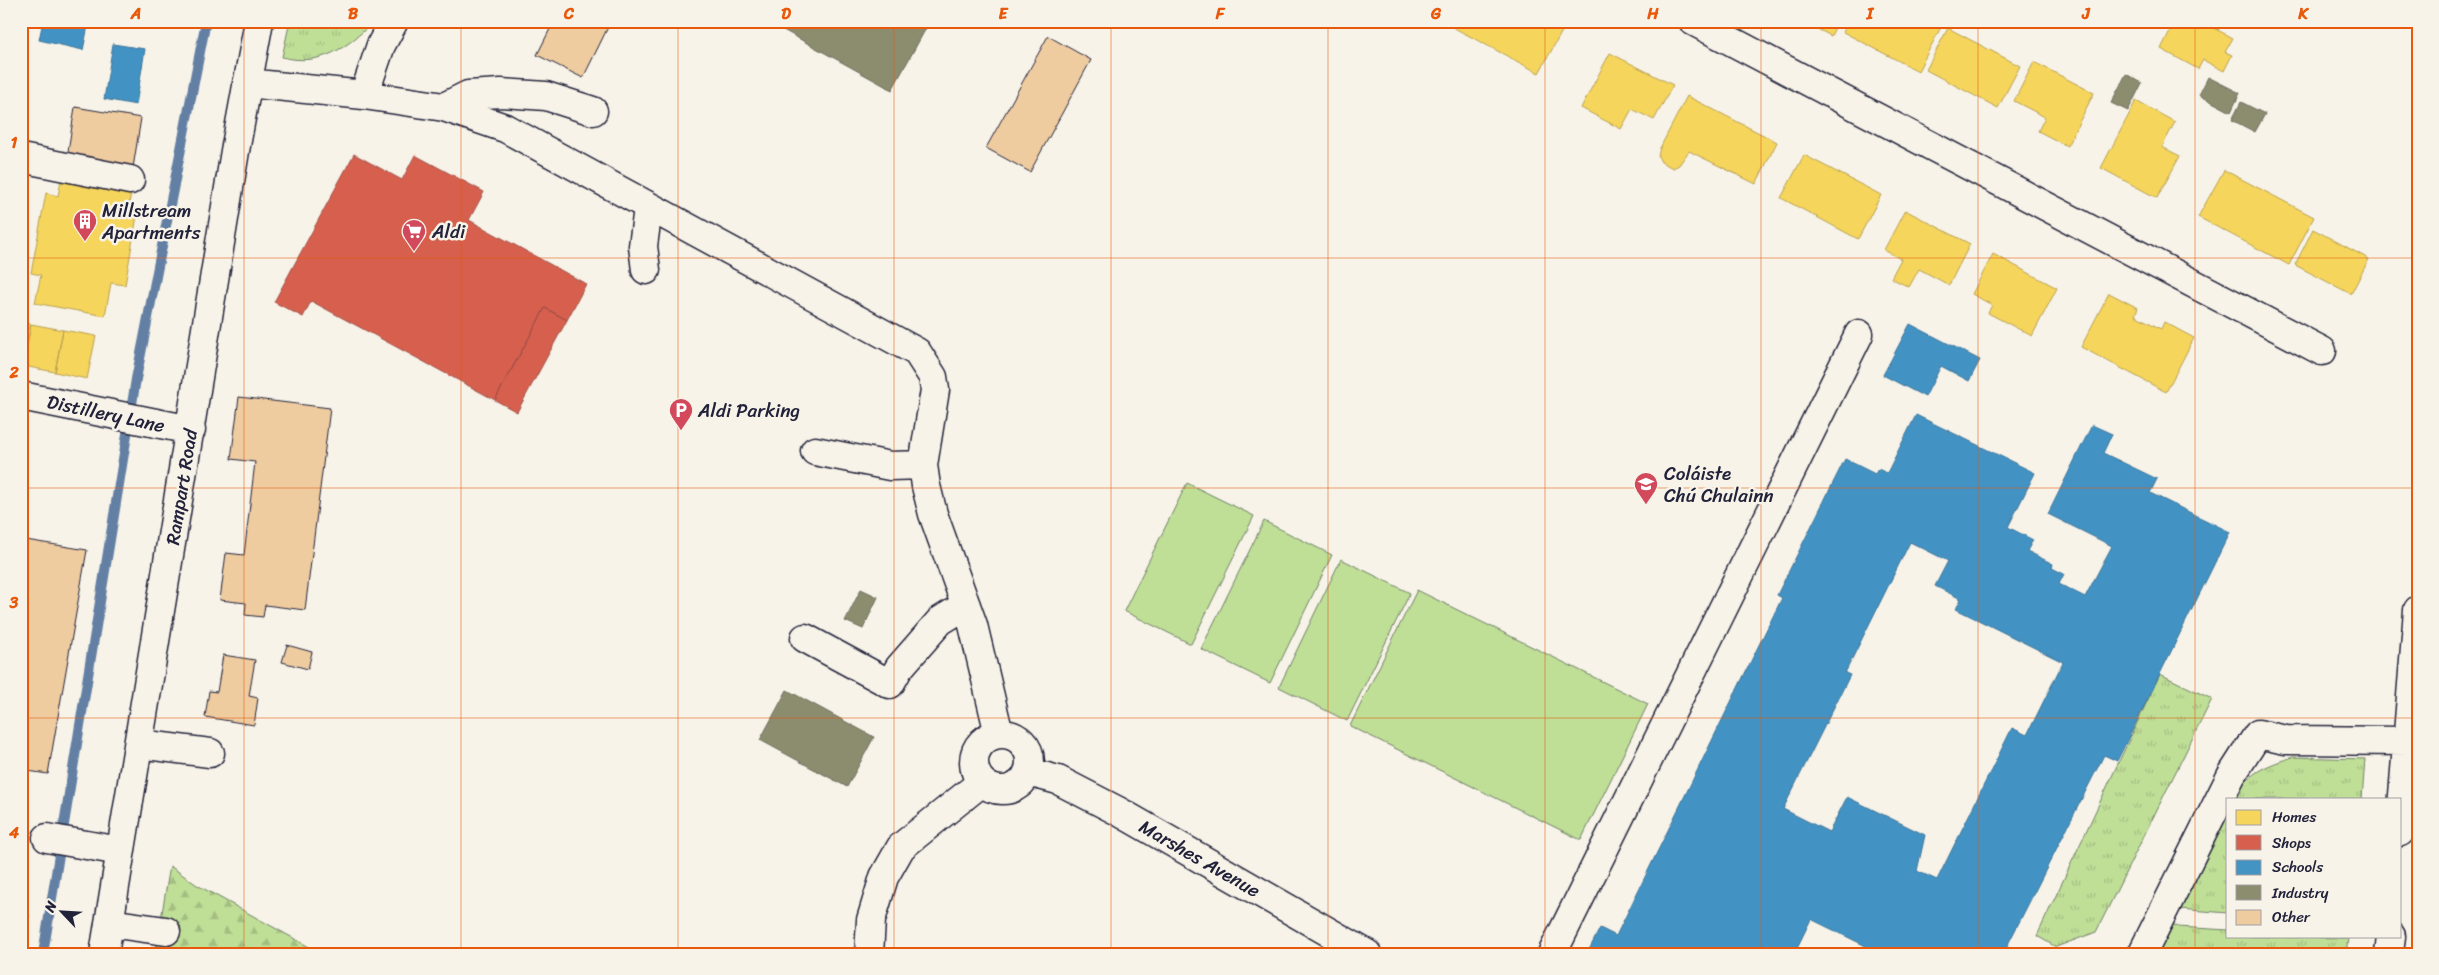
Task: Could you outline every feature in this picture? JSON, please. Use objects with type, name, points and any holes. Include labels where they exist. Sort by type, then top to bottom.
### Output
[{"type":"street","name":"Rampart Road","points":[[104,954],[247,83],[259,21]]},
{"type":"street","points":[[364,95],[382,45],[394,21]]},
{"type":"street","points":[[1693,21],[2322,351]]},
{"type":"street","points":[[247,83],[364,95],[444,107],[505,128],[648,208],[917,352],[933,377],[935,390],[923,465],[933,514],[973,625],[999,734]]},
{"type":"street","points":[[444,107],[468,95],[501,93],[546,96],[593,111]]},
{"type":"street","points":[[21,158],[130,180]]},
{"type":"street","points":[[646,270],[643,246],[648,208]]},
{"type":"street","points":[[1552,954],[1859,334]]},
{"type":"street","name":"Distillery Lane","points":[[21,396],[191,430]]},
{"type":"street","points":[[815,451],[890,466],[923,465]]},
{"type":"street","points":[[805,638],[890,684],[898,668],[940,621],[966,605]]},
{"type":"street","points":[[2402,812],[2418,610]]},
{"type":"street","points":[[999,734],[1009,735],[1024,745],[1029,754],[1028,772],[1019,785],[1005,790],[989,787],[982,782],[974,766],[977,749],[990,737],[999,734]]},
{"type":"street","points":[[2142,954],[2231,776],[2258,734],[2286,740],[2409,740]]},
{"type":"street","points":[[139,744],[210,753]]},
{"type":"street","name":"Marshes Avenue","points":[[1028,772],[1058,780],[1118,811],[1367,954]]},
{"type":"street","points":[[870,954],[871,920],[884,877],[901,847],[982,782]]},
{"type":"street","points":[[47,838],[120,851]]},
{"type":"street","points":[[109,923],[166,931]]},
{"type":"street","points":[[2389,954],[2391,938]]},
{"type":"green space","points":[[290,21],[374,21],[354,39],[332,53],[309,59],[296,59],[282,57]]},
{"type":"green space","points":[[1187,483],[1254,516],[1191,644],[1124,611]]},
{"type":"green space","points":[[1264,521],[1332,555],[1270,683],[1201,649]]},
{"type":"green space","points":[[1341,559],[1410,593],[1347,721],[1279,687]]},
{"type":"green space","points":[[1417,590],[1648,704],[1581,840],[1350,726]]},
{"type":"green space","points":[[2160,674],[2212,699],[2096,932],[2056,947],[2037,936]]},
{"type":"green space","points":[[2293,757],[2365,759],[2362,798],[2234,798],[2251,776],[2274,763]]},
{"type":"green space","points":[[2226,814],[2226,913],[2179,909]]},
{"type":"green space","points":[[170,866],[197,885],[322,954],[155,954]]},
{"type":"green space","points":[[2171,923],[2178,927],[2226,930],[2226,938],[2348,938],[2346,954],[2158,954]]},
{"type":"building: Homes","points":[[1561,21],[1566,24],[1539,73],[1443,22]]},
{"type":"building: Homes","points":[[1802,21],[1838,21],[1831,36]]},
{"type":"building: Homes","points":[[1849,21],[1935,21],[1942,25],[1918,71],[1843,32]]},
{"type":"building: Homes","points":[[2175,21],[2200,21],[2233,38],[2225,52],[2232,55],[2224,71],[2203,60],[2198,69],[2161,49]]},
{"type":"building: Homes","points":[[2200,21],[2223,21],[2218,30]]},
{"type":"building: Homes","points":[[1948,28],[2020,66],[1998,108],[1926,70]]},
{"type":"building: Homes","points":[[1610,53],[1673,85],[1654,120],[1632,109],[1621,129],[1581,108]]},
{"type":"building: Homes","points":[[2034,62],[2094,93],[2067,146],[2038,131],[2045,117],[2014,101]]},
{"type":"building: Homes","points":[[1687,96],[1777,142],[1756,184],[1689,151],[1679,165],[1673,168],[1661,162],[1658,156],[1660,148]]},
{"type":"building: Homes","points":[[2136,101],[2175,122],[2162,147],[2180,156],[2157,198],[2101,168]]},
{"type":"building: Homes","points":[[1804,155],[1881,195],[1858,239],[1781,198]]},
{"type":"building: Homes","points":[[2224,170],[2314,217],[2289,265],[2198,217]]},
{"type":"building: Homes","name":"Millstream Apartments","points":[[61,180],[131,193],[128,209],[138,210],[125,285],[111,283],[105,316],[35,303],[41,275],[31,273],[46,193],[58,196]]},
{"type":"building: Homes","points":[[1905,210],[1970,244],[1949,285],[1919,269],[1909,287],[1891,278],[1901,259],[1884,250]]},
{"type":"building: Homes","points":[[2313,229],[2369,259],[2351,294],[2295,265]]},
{"type":"building: Homes","points":[[1993,254],[2057,288],[2032,336],[1988,313],[1992,305],[1972,294]]},
{"type":"building: Homes","points":[[2109,293],[2138,308],[2135,315],[2161,329],[2164,322],[2194,338],[2166,392],[2081,347]]},
{"type":"building: Homes","points":[[21,322],[31,324],[23,366],[21,366]]},
{"type":"building: Homes","points":[[31,324],[63,330],[55,372],[23,366]]},
{"type":"building: Homes","points":[[63,330],[96,336],[87,379],[55,372]]},
{"type":"building: Shops","name":"Aldi","points":[[354,154],[402,180],[415,155],[484,192],[469,220],[586,284],[567,320],[545,308],[495,400],[311,301],[303,317],[274,302]]},
{"type":"building: Shops","points":[[545,308],[567,320],[517,412],[495,400]]},
{"type":"building: Schools","points":[[43,21],[89,21],[83,50],[39,40]]},
{"type":"building: Schools","points":[[95,21],[127,21],[126,28]]},
{"type":"building: Schools","points":[[113,44],[145,49],[136,105],[104,99]]},
{"type":"building: Schools","points":[[1910,324],[1980,360],[1969,381],[1941,366],[1925,397],[1883,375]]},
{"type":"building: Schools","points":[[1916,415],[2035,473],[2008,527],[2033,540],[2027,551],[2053,564],[2052,568],[2064,574],[2059,584],[2085,597],[2112,546],[2048,514],[2092,425],[2112,434],[2103,453],[2157,479],[2150,493],[2230,532],[2117,761],[2104,755],[2003,954],[1882,954],[1811,919],[1794,954],[1587,954],[1600,928],[1616,936],[1782,598],[1777,595],[1845,459],[1875,474],[1878,469],[1887,473]],"holes":[[[1910,542],[1948,561],[1935,586],[1961,599],[1956,609],[2063,662],[2027,735],[2012,728],[1937,880],[1917,871],[1925,835],[1847,797],[1829,832],[1783,809],[1850,675],[1845,673]]]},
{"type":"building: Industry","points":[[767,21],[930,21],[892,90]]},
{"type":"building: Industry","points":[[2126,74],[2142,83],[2128,111],[2111,103]]},
{"type":"building: Industry","points":[[2208,77],[2240,93],[2231,112],[2199,95]]},
{"type":"building: Industry","points":[[2241,102],[2265,114],[2255,132],[2232,120]]},
{"type":"building: Industry","points":[[861,589],[878,597],[863,629],[845,621]]},
{"type":"building: Industry","points":[[787,690],[874,737],[847,787],[760,740]]},
{"type":"building: Other","points":[[554,21],[611,21],[583,78],[537,55]]},
{"type":"building: Other","points":[[1048,36],[1091,60],[1030,172],[986,148]]},
{"type":"building: Other","points":[[75,107],[141,118],[132,174],[66,164]]},
{"type":"building: Other","points":[[239,397],[330,408],[305,610],[265,605],[263,617],[245,615],[246,603],[220,600],[226,553],[244,555],[255,462],[231,459]]},
{"type":"building: Other","points":[[26,540],[87,550],[48,774],[21,770],[21,570]]},
{"type":"building: Other","points":[[287,645],[312,652],[308,669],[282,662]]},
{"type":"building: Other","points":[[223,655],[255,660],[249,696],[258,698],[254,725],[205,717],[209,691],[217,692]]},
{"type":"building: Other","points":[[21,913],[29,914],[23,954],[21,954]]},
{"type":"waterway","points":[[43,954],[136,379],[206,21]]},
{"type":"place","name":"Millstream Apartments","points":[[85,242]]},
{"type":"place","name":"Aldi","points":[[414,252]]},
{"type":"place","name":"Aldi Parking","points":[[681,431]]},
{"type":"place","name":"Coláiste Chú Chulainn","points":[[1646,505]]}]
